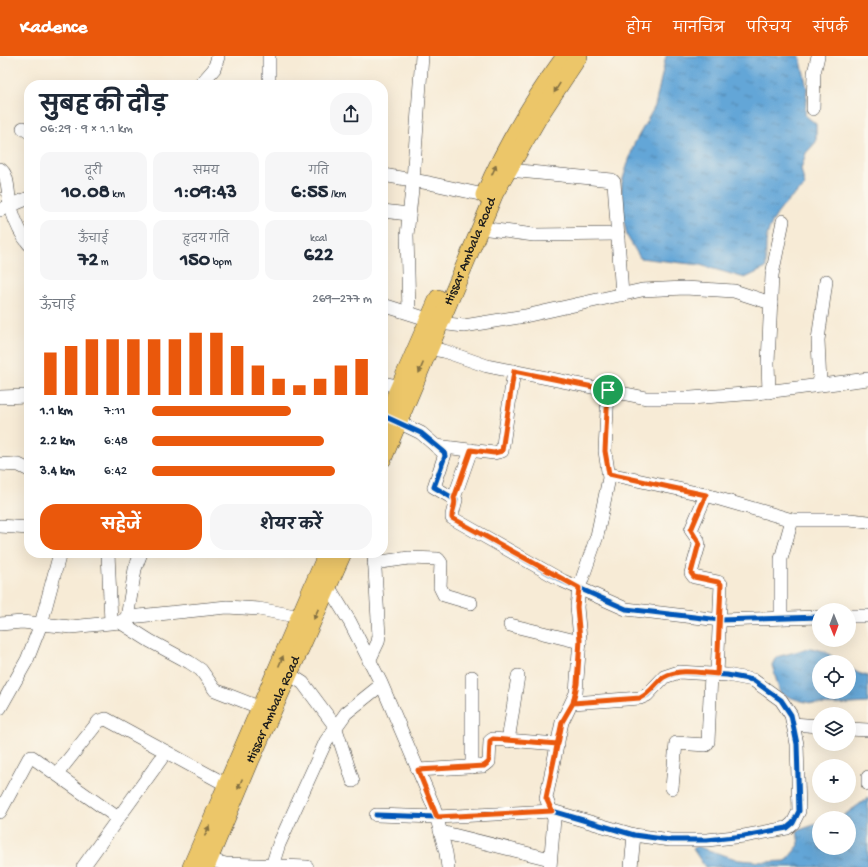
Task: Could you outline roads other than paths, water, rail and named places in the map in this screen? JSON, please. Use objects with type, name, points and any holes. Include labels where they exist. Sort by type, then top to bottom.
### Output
[{"type":"main road","name":"Hissar Ambala Road","points":[[435,320],[480,228],[499,160],[537,94],[565,56]]},
{"type":"main road","name":"Hissar Ambala Road","points":[[389,421],[406,388],[488,196],[509,170],[540,115],[579,56]]},
{"type":"main road","name":"Hissar Ambala Road","points":[[192,867],[325,558]]},
{"type":"main road","name":"Hissar Ambala Road","points":[[207,863],[341,558]]},
{"type":"street","points":[[204,80],[214,69],[221,56]]},
{"type":"street","points":[[269,56],[269,80]]},
{"type":"street","points":[[409,312],[407,235],[408,214],[413,180],[422,56]]},
{"type":"street","points":[[813,110],[814,73],[818,56]]},
{"type":"street","points":[[0,169],[5,174],[5,208],[24,237]]},
{"type":"street","points":[[509,170],[612,180],[615,184],[622,295]]},
{"type":"street","points":[[388,176],[488,196]]},
{"type":"street","points":[[5,208],[24,200]]},
{"type":"street","points":[[388,212],[408,214]]},
{"type":"street","points":[[769,392],[768,363],[772,275],[782,221]]},
{"type":"street","points":[[480,228],[534,235],[618,234]]},
{"type":"street","points":[[820,385],[818,340],[826,281]]},
{"type":"street","points":[[388,306],[435,320],[464,326],[486,324],[642,290],[708,289],[734,291],[771,303]]},
{"type":"street","points":[[423,347],[487,366],[646,398],[691,398],[769,392],[868,379]]},
{"type":"street","points":[[436,446],[494,453],[502,451],[514,371]]},
{"type":"street","points":[[388,384],[406,388]]},
{"type":"street","points":[[441,832],[550,863],[554,819],[546,798],[562,722],[573,703],[577,684],[580,642],[577,607],[579,588],[597,536],[609,474],[605,451],[608,390]]},
{"type":"street","points":[[0,397],[24,396]]},
{"type":"street","points":[[389,421],[421,433],[445,454],[434,487],[454,498]]},
{"type":"street","points":[[471,450],[454,498],[455,502],[452,518],[579,588],[626,609],[720,620],[812,617]]},
{"type":"street","points":[[0,464],[19,465],[24,468]]},
{"type":"street","points":[[609,474],[706,495],[792,520],[850,520],[868,522]]},
{"type":"street","points":[[672,788],[676,743],[706,745],[708,742],[720,620],[721,584],[691,575],[699,543],[691,530],[706,495]]},
{"type":"street","points":[[781,618],[781,559],[792,520]]},
{"type":"street","points":[[0,526],[24,528]]},
{"type":"street","points":[[0,708],[27,660],[41,624],[59,558]]},
{"type":"street","points":[[109,558],[120,621],[150,641],[201,670],[215,690],[260,708]]},
{"type":"street","points":[[120,621],[139,558]]},
{"type":"street","points":[[370,661],[379,636],[374,558],[438,559],[441,563],[440,587],[444,596],[471,603]]},
{"type":"street","points":[[320,571],[328,588],[350,622],[370,661],[418,770],[437,817],[448,867]]},
{"type":"street","points":[[0,624],[22,622],[67,627],[227,607],[259,609],[300,617]]},
{"type":"street","points":[[856,616],[868,616]]},
{"type":"street","points":[[510,625],[580,642]]},
{"type":"street","points":[[376,815],[437,817],[552,811],[634,835],[670,840],[707,840],[744,836],[787,828],[793,822],[799,811],[797,744],[791,715],[781,700],[753,680],[714,674],[679,672],[664,677],[647,695],[640,698],[573,703]]},
{"type":"street","points":[[289,674],[303,683],[335,726],[353,781]]},
{"type":"street","points":[[508,741],[518,676]]},
{"type":"street","points":[[472,677],[472,767]]},
{"type":"street","points":[[268,866],[326,740],[346,713],[381,685]]},
{"type":"street","points":[[57,774],[83,739],[102,719],[106,719],[227,785]]},
{"type":"street","points":[[793,724],[812,725]]},
{"type":"street","points":[[856,729],[868,730]]},
{"type":"street","points":[[418,770],[472,767],[487,764],[491,740],[558,744]]},
{"type":"street","points":[[83,867],[166,752]]},
{"type":"street","points":[[0,812],[30,757],[33,757],[118,818]]},
{"type":"street","points":[[868,777],[868,784]]},
{"type":"street","points":[[631,867],[634,835]]},
{"type":"street","points":[[207,863],[307,867]]},
{"type":"water","points":[[666,56],[800,56],[807,88],[805,115],[816,124],[816,142],[806,153],[801,169],[805,186],[782,208],[769,228],[766,243],[766,268],[745,278],[700,265],[640,258],[627,236],[621,206],[622,182],[634,144],[655,106]]},
{"type":"water","points":[[811,648],[824,651],[830,655],[812,655],[812,699],[856,699],[856,672],[868,676],[868,703],[834,705],[813,703],[792,698],[780,693],[772,665],[776,657]]},
{"type":"water","points":[[868,798],[868,867],[705,867],[693,849],[696,846],[739,860],[765,862],[786,861],[799,845],[797,831],[812,826],[812,855],[856,855],[856,811],[850,811]]}]
